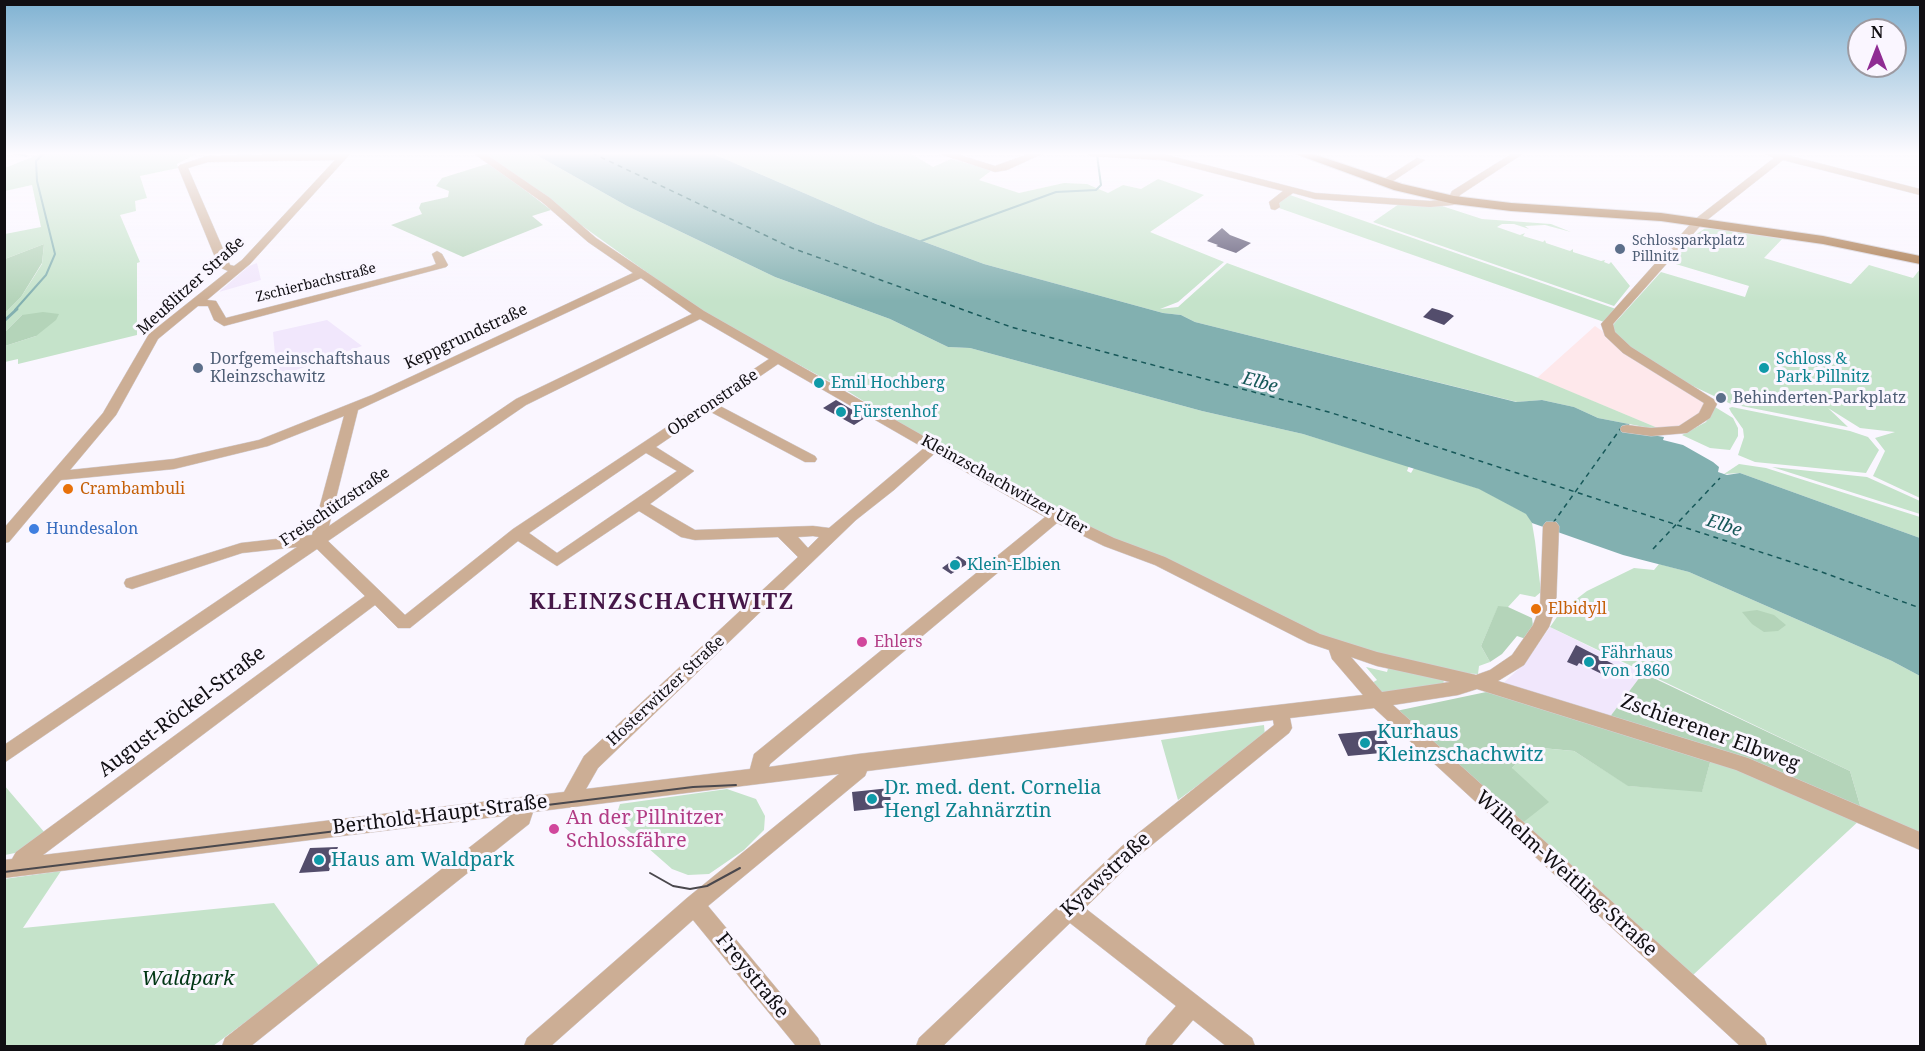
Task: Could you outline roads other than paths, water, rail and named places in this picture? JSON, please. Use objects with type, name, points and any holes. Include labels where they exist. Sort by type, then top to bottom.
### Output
[{"type":"main road","points":[[1470,202],[1698,222],[1823,240],[1920,260]]},
{"type":"street","points":[[196,202],[225,267],[235,270]]},
{"type":"street","name":"Meußlitzer Straße","points":[[4,538],[109,415],[148,343],[235,270],[300,202]]},
{"type":"street","name":"Kleinzschachwitzer Ufer","points":[[548,202],[577,228],[700,314],[1056,516],[1109,542],[1170,565],[1314,639],[1337,648],[1478,682]]},
{"type":"street","points":[[1274,202],[1275,207]]},
{"type":"street","points":[[1396,202],[1448,204],[1451,202]]},
{"type":"street","points":[[1627,429],[1660,432],[1682,430],[1706,415],[1711,402],[1642,361],[1605,328],[1698,222],[1723,202]]},
{"type":"street","name":"Zschierbachstraße","points":[[195,303],[212,303],[218,317],[224,322],[435,268],[442,265],[437,254]]},
{"type":"street","name":"Keppgrundstraße","points":[[58,476],[144,469],[209,457],[263,443],[352,409],[641,274]]},
{"type":"street","name":"Freischützstraße","points":[[4,755],[521,402],[700,314]]},
{"type":"street","name":"Oberonstraße","points":[[376,596],[404,624],[518,533],[779,358]]},
{"type":"street","points":[[709,406],[810,459]]},
{"type":"street","points":[[318,540],[352,409]]},
{"type":"street","name":"Hosterwitzer Straße","points":[[571,798],[591,762],[851,516],[889,487],[933,447]]},
{"type":"street","name":"Oberonstraße","points":[[518,533],[557,561],[687,471],[647,448]]},
{"type":"street","points":[[639,504],[686,533],[695,535],[813,531],[833,534]]},
{"type":"street","points":[[758,774],[762,759],[1056,516]]},
{"type":"street","name":"Berthold-Haupt-Straße","points":[[11,868],[758,774],[863,764],[1438,692],[1496,675],[1518,660],[1541,627],[1548,607],[1551,526]]},
{"type":"street","points":[[783,533],[798,545],[807,558]]},
{"type":"street","points":[[132,583],[241,548],[318,540],[376,596]]},
{"type":"street","name":"August-Röckel-Straße","points":[[11,868],[376,596]]},
{"type":"street","points":[[1337,648],[1338,654],[1378,700]]},
{"type":"street","name":"Zschierener Elbweg","points":[[1478,682],[1621,724],[1741,764],[1920,841]]},
{"type":"street","name":"Wilhelm-Weitling-Straße","points":[[1378,700],[1421,742],[1756,1047]]},
{"type":"street","name":"Kyawstraße","points":[[927,1047],[1129,852],[1283,728],[1280,711]]},
{"type":"street","points":[[535,1047],[694,905],[863,764]]},
{"type":"street","points":[[233,1047],[522,818],[525,804]]},
{"type":"street","name":"Freystraße","points":[[694,905],[810,1047]]},
{"type":"street","points":[[1069,909],[1244,1047]]},
{"type":"street","points":[[1156,1047],[1192,1005]]},
{"type":"water","name":"Elbe","points":[[620,202],[825,202],[876,224],[984,264],[1163,313],[1181,315],[1195,322],[1516,402],[1542,400],[1574,407],[1598,418],[1629,424],[1633,432],[1664,437],[1663,440],[1683,445],[1713,462],[1719,467],[1718,472],[1727,475],[1740,473],[1920,538],[1920,676],[1892,661],[1689,572],[1623,555],[1532,523],[1526,514],[1479,489],[1303,434],[1202,411],[970,348],[948,347],[890,319],[775,277]]},
{"type":"waterway","points":[[15,310],[46,275],[55,254],[42,202]]},
{"type":"waterway","points":[[921,241],[1028,202]]},
{"type":"waterway","points":[[4,321],[17,309]]},
{"type":"tram line","points":[[4,872],[693,787],[736,785]]},
{"type":"tram line","points":[[650,873],[673,886],[690,889],[707,886],[740,868]]},
{"type":"place","name":"Schlossparkplatz Pillnitz","points":[[1620,249]]},
{"type":"place","name":"Dorfgemeinschaftshaus Kleinzschawitz","points":[[198,368]]},
{"type":"place","name":"Schloss & Park Pillnitz","points":[[1764,368]]},
{"type":"place","name":"Emil Hochberg","points":[[819,383]]},
{"type":"place","name":"Behinderten-Parkplatz","points":[[1721,398]]},
{"type":"place","name":"Fürstenhof","points":[[841,412]]},
{"type":"place","name":"Crambambuli","points":[[68,489]]},
{"type":"place","name":"Hundesalon","points":[[34,529]]},
{"type":"place","name":"Klein-Elbien","points":[[955,565]]},
{"type":"place","name":"Elbidyll","points":[[1536,609]]},
{"type":"place","name":"Ehlers","points":[[862,642]]},
{"type":"place","name":"Fährhaus von 1860","points":[[1589,662]]},
{"type":"place","name":"Kurhaus Kleinzschachwitz","points":[[1365,743]]},
{"type":"place","name":"Dr. med. dent. Cornelia Hengl Zahnärztin","points":[[872,799]]},
{"type":"place","name":"An der Pillnitzer Schlossfähre","points":[[554,829]]},
{"type":"place","name":"Haus am Waldpark","points":[[319,860]]},
{"type":"district","name":"KLEINZSCHACHWITZ","points":[[662,603]]},
{"type":"park label","name":"Waldpark","points":[[188,979]]}]
